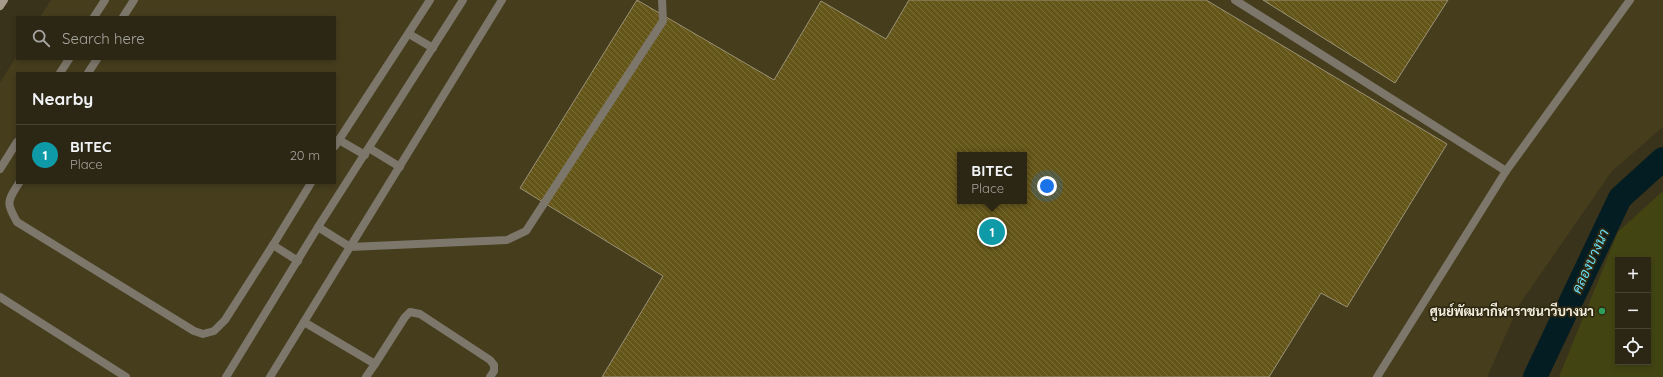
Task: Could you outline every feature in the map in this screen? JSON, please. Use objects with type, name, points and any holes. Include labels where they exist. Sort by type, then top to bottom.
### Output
[{"type":"main road","points":[[0,6],[4,0]]},
{"type":"lane","points":[[95,16],[105,0]]},
{"type":"lane","points":[[124,16],[134,0]]},
{"type":"lane","points":[[400,167],[367,152],[337,143],[430,0]]},
{"type":"lane","points":[[226,377],[318,227],[463,0]]},
{"type":"lane","points":[[270,377],[502,0]]},
{"type":"lane","points":[[318,227],[350,247],[507,240],[526,231],[663,21],[662,0]]},
{"type":"lane","points":[[1235,0],[1506,171]]},
{"type":"lane","points":[[1377,377],[1506,171],[1630,0]]},
{"type":"lane","points":[[409,34],[433,48]]},
{"type":"lane","points":[[61,72],[68,60]]},
{"type":"lane","points":[[89,72],[96,60]]},
{"type":"lane","points":[[0,169],[16,144]]},
{"type":"lane","points":[[17,184],[10,197],[9,207],[17,222],[194,331],[203,334],[214,331],[225,320],[311,184]]},
{"type":"lane","points":[[273,245],[298,261]]},
{"type":"lane","points":[[0,297],[126,377]]},
{"type":"lane","points":[[366,377],[405,317],[410,312],[420,314],[490,360],[494,365],[494,371],[490,377]]},
{"type":"lane","points":[[304,322],[375,364]]},
{"type":"shaded area","points":[[51,0],[1663,0],[1663,127],[1612,171],[1519,305],[1487,377],[0,377],[0,83],[16,57],[16,60],[336,60],[336,16],[41,16]]},
{"type":"green space","name":"ศูนย์พัฒนากีฬาราชนาวีบางนา","points":[[1663,191],[1663,377],[1559,377],[1618,232]]},
{"type":"building","points":[[637,0],[774,80],[821,1],[886,39],[909,0],[1206,0],[1447,144],[1347,307],[1321,293],[1269,377],[602,377],[663,276],[520,188]]},
{"type":"building","points":[[1263,0],[1448,0],[1395,83]]},
{"type":"waterway","name":"คลองบางนา","points":[[1535,377],[1620,198],[1663,159]]},
{"type":"place","name":"BITEC","points":[[992,232]]},
{"type":"place","name":"ศูนย์พัฒนากีฬาราชนาวีบางนา","points":[[1602,311]]}]
